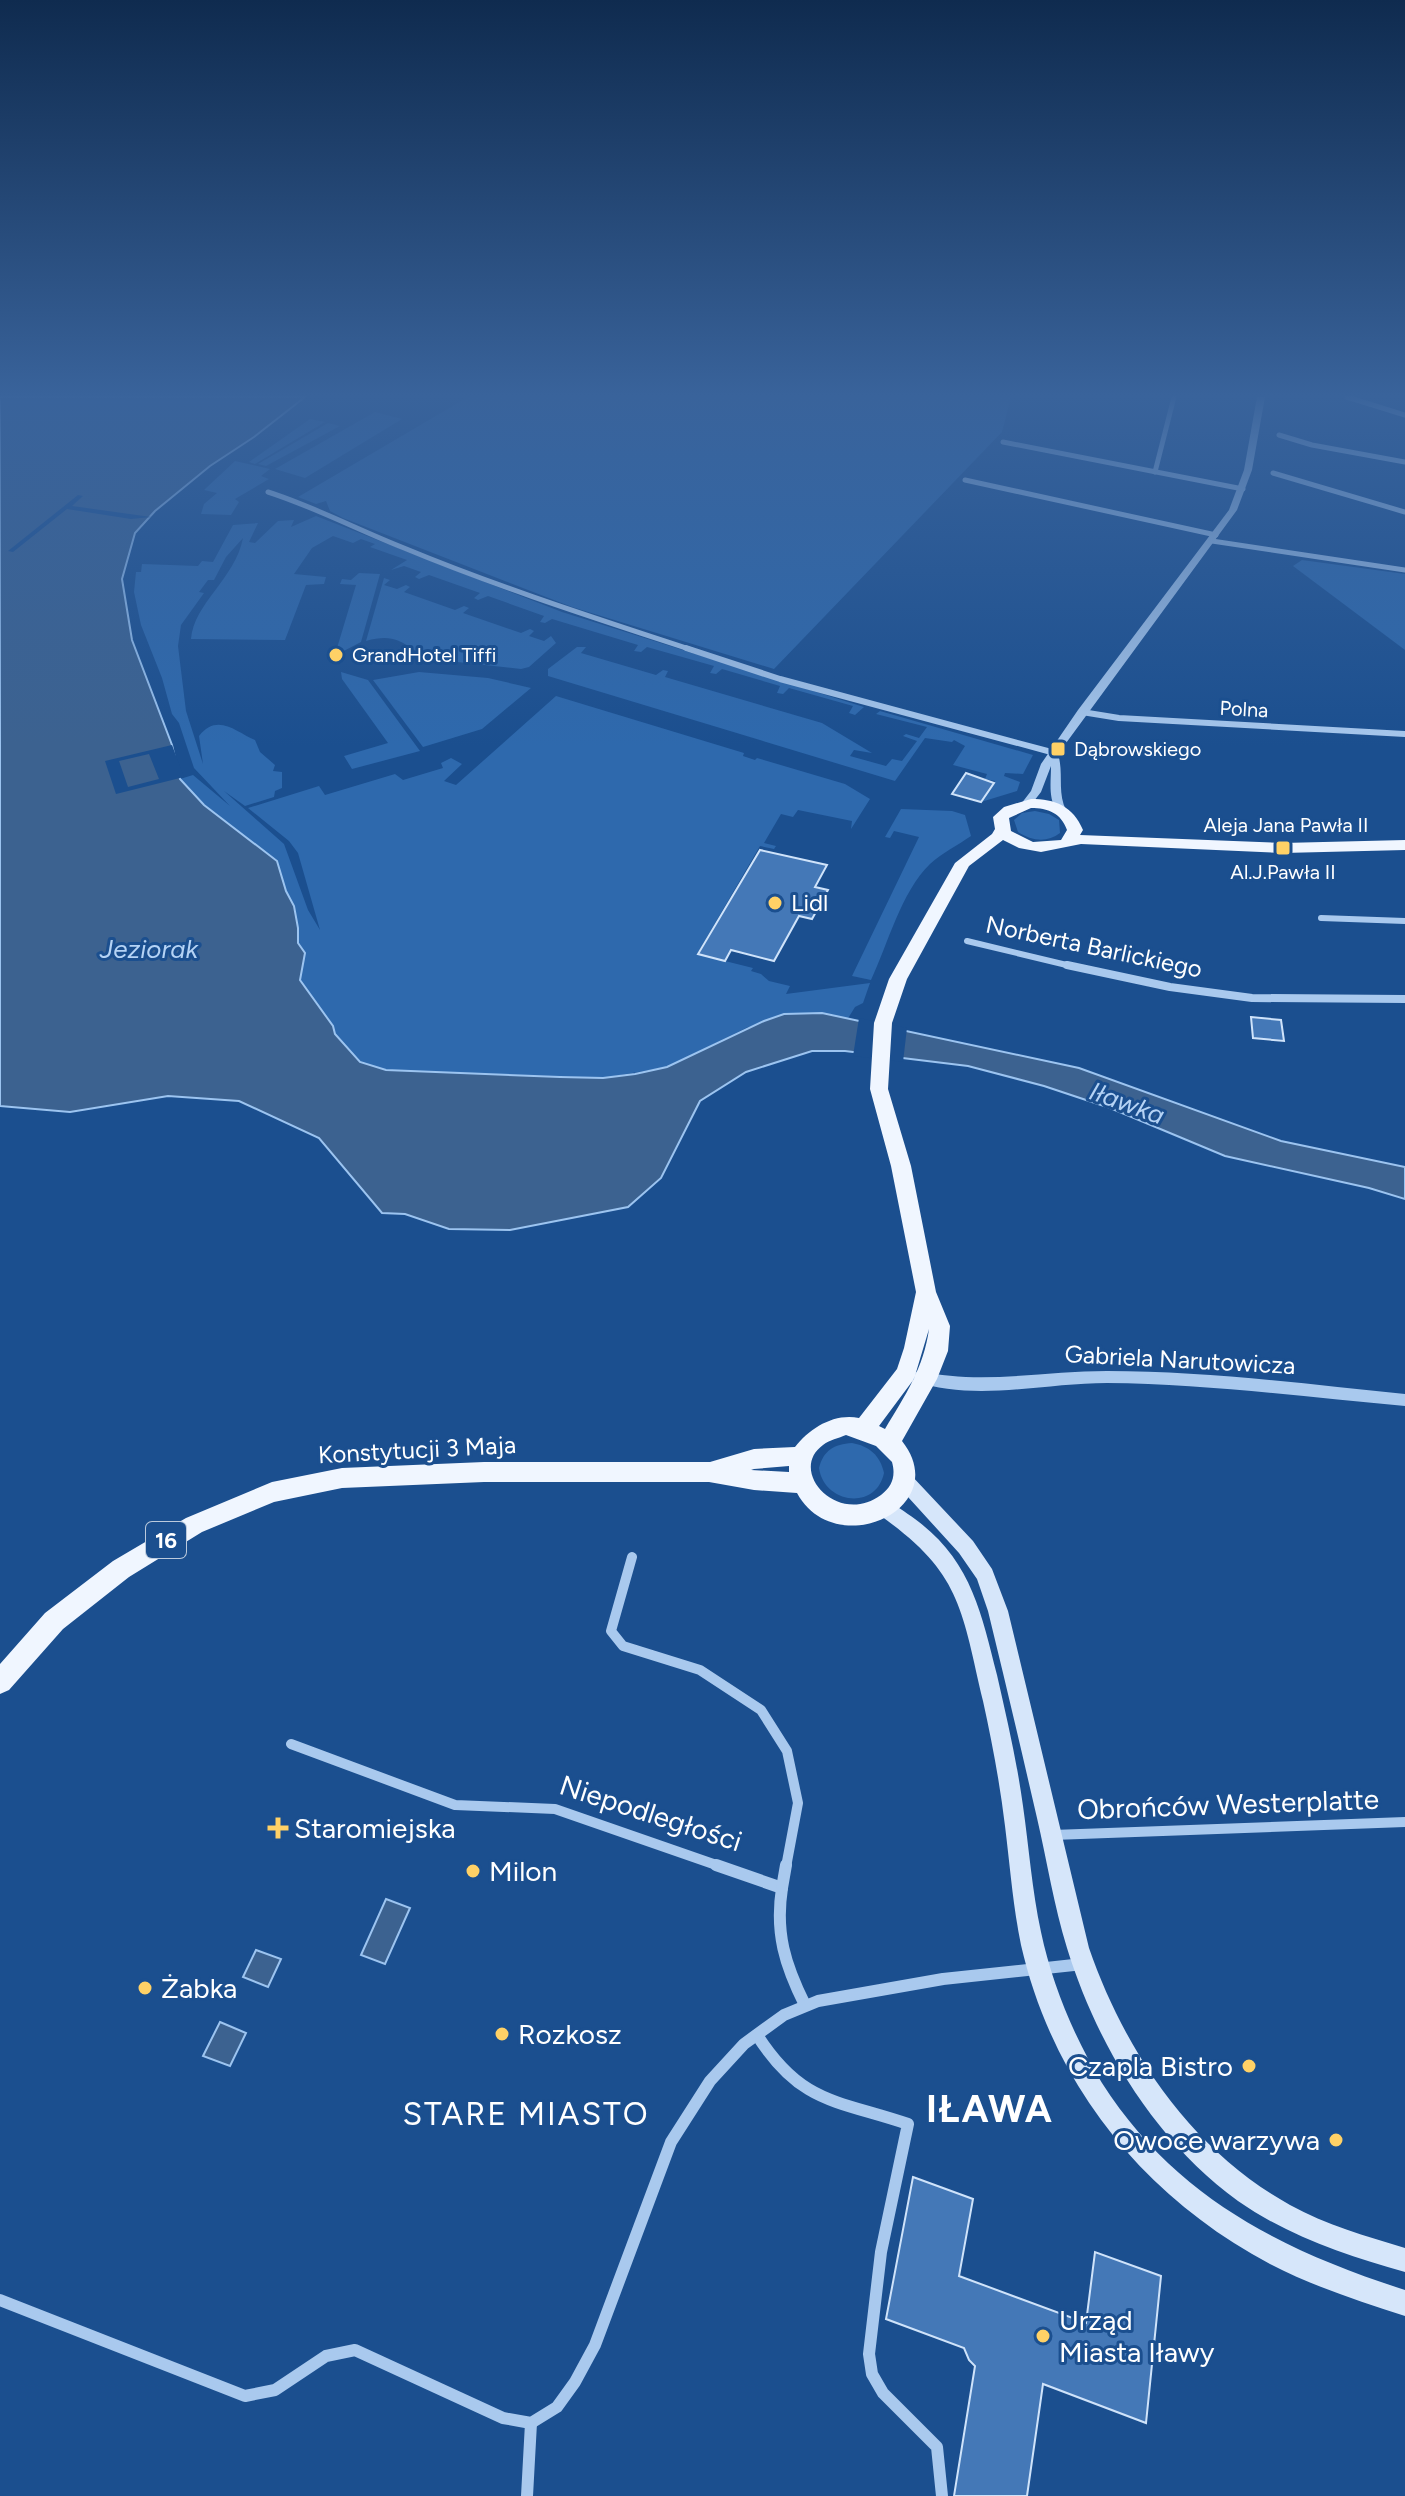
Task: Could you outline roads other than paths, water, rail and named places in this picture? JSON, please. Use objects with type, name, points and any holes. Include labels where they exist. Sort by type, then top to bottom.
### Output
[{"type":"main road","points":[[957,878],[1002,850],[1025,845],[1048,848],[1067,842],[1075,830],[1074,822],[1061,810],[1044,804],[1026,804],[1004,812],[1000,823],[1002,830],[1025,845]]},
{"type":"main road","name":"Aleja Jana Pawła II","points":[[1074,822],[1167,843]]},
{"type":"main road","points":[[865,1427],[937,1351],[940,1326],[926,1292],[901,1166],[884,1113],[878,1068],[887,1009],[909,957],[963,863],[998,837],[1002,830]]},
{"type":"main road","name":"Aleja Jana Pawła II","points":[[1067,842],[1081,839],[1283,848],[1405,845]]},
{"type":"main road","points":[[890,1441],[916,1376]]},
{"type":"main road","points":[[904,1480],[897,1496],[884,1508],[866,1516],[846,1516],[827,1510],[811,1498],[801,1483],[798,1470],[800,1456],[809,1440],[825,1430],[845,1425],[865,1427],[890,1441],[899,1453],[904,1480],[966,1547],[985,1575],[998,1611],[1083,1964],[1121,2049],[1147,2086],[1206,2156],[1241,2188],[1279,2212],[1331,2237],[1405,2260]]},
{"type":"main road","name":"Konstytucji 3 Maja","points":[[709,1472],[754,1459],[800,1456]]},
{"type":"main road","name":"Konstytucji 3 Maja","points":[[0,1682],[54,1621],[121,1569],[194,1525],[272,1492],[342,1478],[484,1472],[709,1472],[754,1480],[801,1483]]},
{"type":"main road","points":[[884,1508],[925,1536],[941,1552],[959,1579],[970,1606],[1013,1803],[1021,1885],[1039,1969],[1065,2036],[1093,2090],[1150,2163],[1183,2195],[1227,2227],[1280,2257],[1354,2289],[1405,2303]]},
{"type":"street","points":[[327,513],[403,548],[567,609],[780,679],[1055,755]]},
{"type":"street","points":[[1109,513],[1214,538],[1405,570]]},
{"type":"street","points":[[1026,804],[1036,792],[1046,764],[1082,712],[1214,538],[1229,513]]},
{"type":"street","name":"Polna","points":[[1082,712],[1119,718],[1405,734]]},
{"type":"street","points":[[1055,755],[1054,795],[1061,810]]},
{"type":"street","points":[[1321,918],[1405,921]]},
{"type":"street","name":"Norberta Barlickiego","points":[[967,941],[1127,979],[1211,991],[1292,1000],[1405,999]]},
{"type":"street","name":"Gabriela Narutowicza","points":[[916,1376],[970,1384],[1067,1376],[1125,1377],[1405,1400]]},
{"type":"street","points":[[632,1557],[611,1631],[623,1646],[700,1670],[761,1710],[787,1751],[798,1803],[776,1916],[777,1942],[787,1971],[805,2005]]},
{"type":"street","name":"Niepodległości","points":[[291,1744],[455,1805],[555,1809],[782,1888]]},
{"type":"street","name":"Obrońców Westerplatte","points":[[1052,1835],[1405,1822]]},
{"type":"street","points":[[0,2300],[245,2396],[275,2390],[326,2356],[355,2350],[503,2418],[531,2423],[557,2407],[595,2345],[671,2142],[686,2112],[705,2085],[757,2035],[805,2005],[923,1980],[1083,1964]]},
{"type":"street","points":[[757,2035],[774,2062],[797,2084],[821,2096],[908,2124],[868,2334],[869,2348],[872,2374],[900,2413],[937,2447],[942,2496]]},
{"type":"street","points":[[527,2496],[531,2423]]},
{"type":"water","name":"Jeziorak","points":[[0,513],[153,513],[135,533],[122,579],[132,640],[172,745],[180,779],[204,805],[277,861],[294,906],[298,943],[305,953],[300,980],[333,1026],[335,1034],[360,1062],[386,1070],[603,1078],[667,1067],[784,1014],[822,1013],[1079,1068],[1281,1141],[1405,1167],[1405,1199],[1225,1156],[1110,1108],[1044,1086],[968,1066],[845,1051],[812,1051],[746,1072],[700,1101],[661,1178],[628,1207],[510,1230],[449,1229],[405,1214],[382,1213],[319,1138],[239,1101],[168,1096],[70,1112],[0,1106]]},
{"type":"water","points":[[386,1899],[410,1908],[385,1964],[361,1955]]},
{"type":"water","points":[[256,1950],[281,1959],[268,1987],[243,1977]]},
{"type":"water","points":[[220,2022],[246,2033],[230,2066],[203,2056]]},
{"type":"place","name":"GrandHotel Tiffi","points":[[336,655]]},
{"type":"place","name":"Dąbrowskiego","points":[[1058,749]]},
{"type":"place","name":"Al.J.Pawła II","points":[[1283,848]]},
{"type":"place","name":"Lidl","points":[[775,903]]},
{"type":"place","name":"Staromiejska","points":[[278,1828]]},
{"type":"place","name":"Milon","points":[[473,1871]]},
{"type":"place","name":"Żabka","points":[[145,1988]]},
{"type":"place","name":"Rozkosz","points":[[502,2034]]},
{"type":"place","name":"Czapla Bistro","points":[[1249,2066]]},
{"type":"place","name":"Owoce warzywa","points":[[1336,2140]]},
{"type":"place","name":"Urząd Miasta Iławy","points":[[1043,2336]]},
{"type":"district","name":"IŁAWA","points":[[990,2109]]},
{"type":"district","name":"STARE MIASTO","points":[[526,2114]]},
{"type":"water label","name":"Iławka","points":[[1127,1103]]}]
